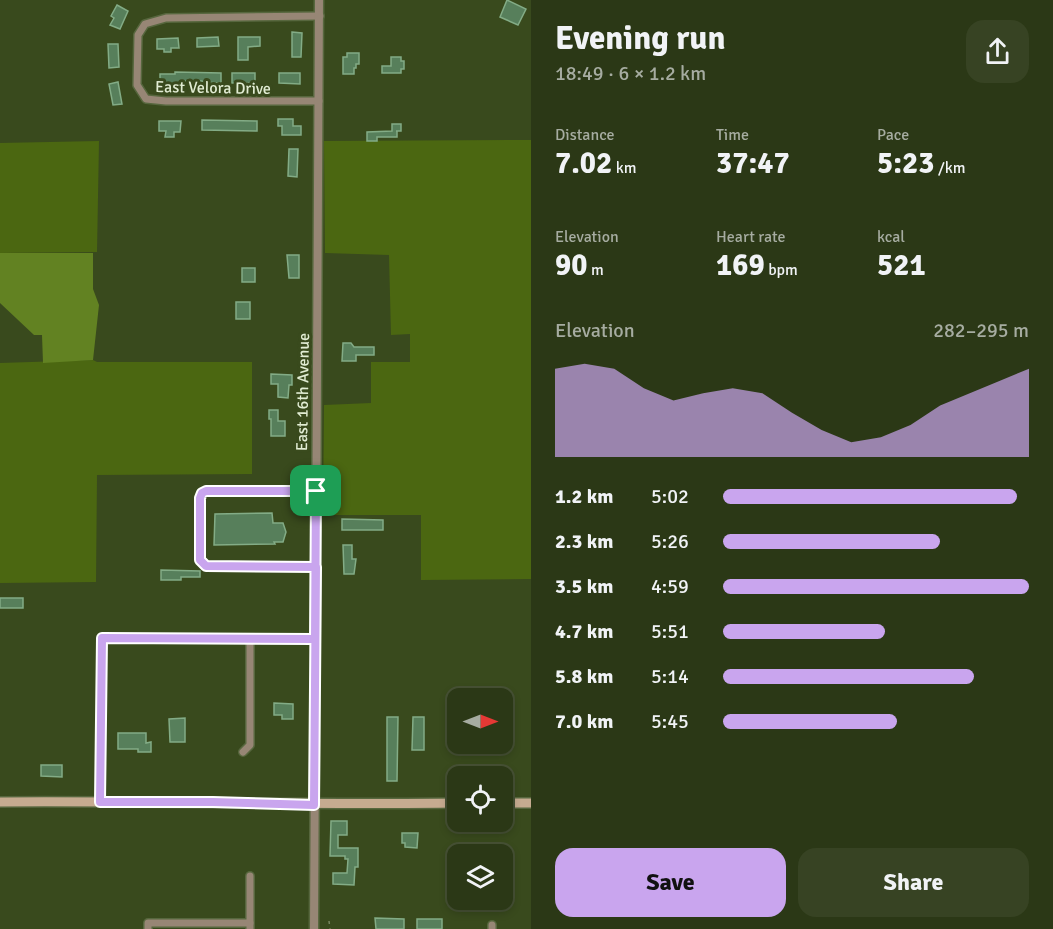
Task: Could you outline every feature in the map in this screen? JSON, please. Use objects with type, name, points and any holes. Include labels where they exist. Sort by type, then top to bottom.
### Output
[{"type":"main road","points":[[0,802],[213,802],[314,805],[447,803]]},
{"type":"main road","points":[[513,803],[531,803]]},
{"type":"street","name":"East 16th Avenue","points":[[314,929],[319,0]]},
{"type":"street","name":"East Velora Drive","points":[[319,100],[158,101],[146,99],[137,85],[136,41],[145,24],[166,18],[320,16]]},
{"type":"street","points":[[100,802],[102,638],[315,639]]},
{"type":"street","points":[[243,752],[250,745],[250,639]]},
{"type":"street","points":[[148,929],[148,922],[250,926],[250,876]]},
{"type":"lane","points":[[316,491],[206,491],[200,498],[200,560],[202,564],[206,566],[316,567]]},
{"type":"path","points":[[329,921],[330,929]]},
{"type":"green space","points":[[531,140],[531,579],[421,580],[421,515],[323,515],[324,405],[371,403],[371,362],[410,362],[410,334],[391,335],[389,255],[325,253],[324,141]]},
{"type":"green space","points":[[99,141],[97,252],[0,253],[0,143]]},
{"type":"green space","points":[[0,253],[93,253],[93,289],[99,305],[93,360],[43,363],[42,335],[34,335],[0,303]]},
{"type":"green space","points":[[93,360],[97,362],[252,362],[252,474],[97,475],[96,582],[0,583],[0,363]]},
{"type":"building","points":[[507,0],[526,9],[518,25],[500,17]]},
{"type":"building","points":[[117,5],[128,11],[120,29],[110,25],[114,18],[111,16]]},
{"type":"building","points":[[292,32],[302,33],[301,57],[292,57]]},
{"type":"building","points":[[218,37],[219,46],[197,47],[197,38]]},
{"type":"building","points":[[238,37],[260,37],[260,46],[248,47],[248,60],[238,60]]},
{"type":"building","points":[[178,38],[179,48],[171,48],[171,52],[157,49],[157,39]]},
{"type":"building","points":[[108,44],[118,44],[119,67],[109,68]]},
{"type":"building","points":[[347,53],[359,53],[359,64],[356,64],[354,68],[354,74],[343,74],[343,57],[347,57]]},
{"type":"building","points":[[391,57],[401,57],[401,61],[404,61],[404,69],[401,69],[401,73],[382,73],[382,66],[391,66]]},
{"type":"building","points":[[175,72],[221,73],[221,83],[182,81],[181,85],[160,84],[160,74],[175,74]]},
{"type":"building","points":[[232,73],[255,73],[255,83],[232,83]]},
{"type":"building","points":[[279,73],[300,73],[300,84],[279,83]]},
{"type":"building","points":[[118,82],[122,104],[113,105],[109,84]]},
{"type":"building","points":[[278,119],[293,119],[293,126],[301,126],[301,135],[282,135],[282,126],[278,126]]},
{"type":"building","points":[[202,120],[257,121],[257,131],[202,130]]},
{"type":"building","points":[[159,121],[181,121],[180,132],[174,132],[174,137],[165,137],[166,131],[159,131]]},
{"type":"building","points":[[392,124],[401,124],[401,131],[397,131],[397,137],[377,137],[377,141],[367,141],[367,132],[392,131]]},
{"type":"building","points":[[289,149],[298,149],[297,177],[288,176]]},
{"type":"building","points":[[287,255],[299,255],[299,278],[289,278]]},
{"type":"building","points":[[242,268],[255,268],[255,282],[242,282]]},
{"type":"building","points":[[236,302],[250,302],[250,319],[236,319]]},
{"type":"building","points":[[343,343],[351,343],[354,347],[374,347],[374,355],[356,355],[356,361],[342,361]]},
{"type":"building","points":[[271,374],[292,375],[288,398],[278,397],[278,384],[271,384]]},
{"type":"building","points":[[269,410],[278,410],[278,421],[285,421],[285,436],[271,436]]},
{"type":"building","points":[[272,513],[273,523],[283,523],[286,532],[283,542],[214,545],[215,514]]},
{"type":"building","points":[[342,519],[383,520],[383,530],[342,530]]},
{"type":"building","points":[[343,545],[352,545],[352,559],[356,559],[354,574],[344,574]]},
{"type":"building","points":[[161,570],[200,571],[200,577],[161,580]]},
{"type":"building","points":[[0,598],[23,598],[23,608],[0,608]]},
{"type":"building","points":[[274,703],[293,704],[293,719],[282,719],[282,715],[274,715]]},
{"type":"building","points":[[387,717],[398,717],[397,781],[387,781]]},
{"type":"building","points":[[413,717],[424,717],[424,750],[412,750]]},
{"type":"building","points":[[185,718],[185,742],[170,742],[169,719]]},
{"type":"building","points":[[118,733],[146,733],[146,743],[151,742],[151,752],[138,752],[138,749],[118,749]]},
{"type":"building","points":[[41,765],[62,765],[62,777],[41,776]]},
{"type":"building","points":[[331,821],[347,821],[347,835],[338,835],[338,848],[358,848],[358,867],[355,867],[354,885],[333,884],[333,873],[347,873],[348,859],[345,859],[345,856],[330,856]]},
{"type":"building","points":[[402,833],[418,833],[417,848],[405,847],[405,843],[402,843]]},
{"type":"building","points":[[375,918],[404,919],[404,929],[376,929]]},
{"type":"building","points":[[417,919],[442,919],[442,929],[417,929]]},
{"type":"route","points":[[316,491],[206,491],[200,498],[200,560],[202,564],[206,566],[316,567],[314,805],[100,802],[102,638],[315,639],[316,567],[316,491]]}]
